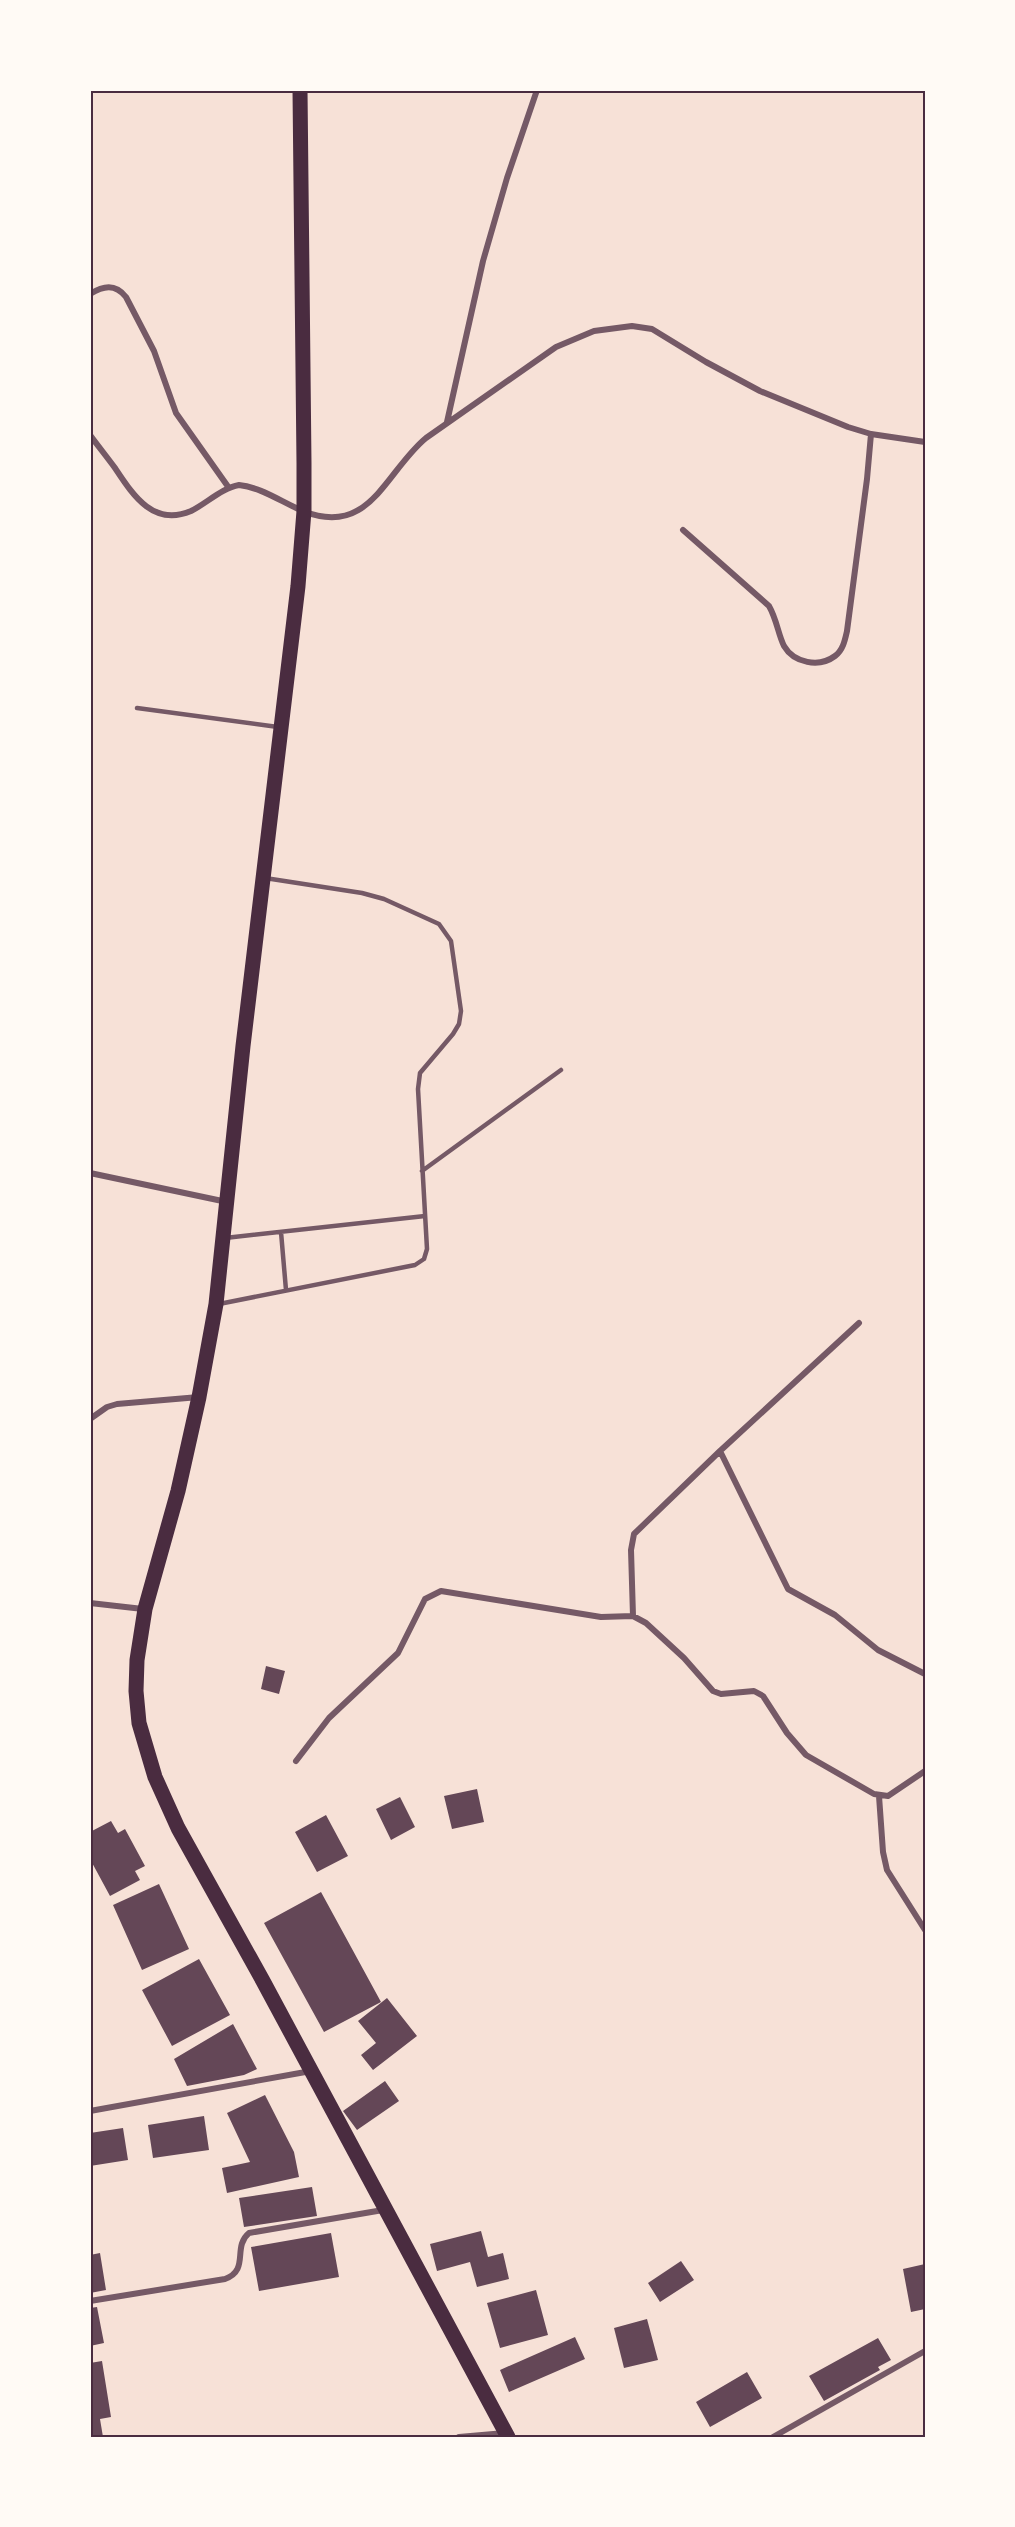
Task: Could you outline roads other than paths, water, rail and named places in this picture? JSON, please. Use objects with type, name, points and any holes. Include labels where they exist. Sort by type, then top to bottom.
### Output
[{"type":"main road","points":[[300,90],[304,511],[216,1304],[199,1397],[178,1491],[145,1609],[136,1660],[138,1722],[154,1777],[178,1828],[507,2435]]},
{"type":"street","points":[[447,423],[483,261],[513,159],[537,90]]},
{"type":"street","points":[[90,294],[104,287],[110,287],[122,292],[126,297],[154,351],[176,413],[229,488]]},
{"type":"street","points":[[90,435],[134,496],[151,511],[173,515],[184,513],[229,488],[245,485],[304,511],[333,517],[352,515],[374,499],[420,443],[556,347],[594,331],[632,326],[652,329],[760,392],[871,434],[925,442]]},
{"type":"street","points":[[683,530],[769,606],[777,620],[784,645],[790,653],[799,660],[811,663],[835,656],[844,644],[847,631],[871,434]]},
{"type":"street","points":[[90,1173],[228,1202]]},
{"type":"street","points":[[633,1616],[631,1550],[634,1534],[859,1323]]},
{"type":"street","points":[[90,1419],[107,1407],[117,1404],[199,1397]]},
{"type":"street","points":[[720,1451],[788,1589],[835,1615],[878,1650],[925,1674]]},
{"type":"street","points":[[296,1761],[329,1718],[398,1653],[429,1595],[447,1591],[601,1617],[633,1616],[646,1623],[684,1659],[713,1691],[721,1694],[754,1691],[764,1696],[787,1733],[806,1755],[826,1768],[879,1796],[893,1793],[925,1771]]},
{"type":"street","points":[[90,1603],[145,1609]]},
{"type":"street","points":[[879,1796],[883,1858],[887,1870],[925,1930]]},
{"type":"street","points":[[90,2111],[311,2071]]},
{"type":"street","points":[[90,2301],[225,2279],[237,2273],[240,2267],[241,2243],[249,2233],[384,2210]]},
{"type":"street","points":[[773,2437],[925,2351]]},
{"type":"street","points":[[459,2437],[507,2435]]},
{"type":"lane","points":[[137,708],[280,728]]},
{"type":"lane","points":[[216,1304],[420,1263],[424,1259],[427,1249],[418,1113],[420,1073],[453,1034],[459,1024],[461,1011],[451,941],[439,924],[384,899],[362,893],[263,878]]},
{"type":"lane","points":[[422,1171],[561,1070]]},
{"type":"lane","points":[[224,1238],[425,1216]]},
{"type":"lane","points":[[281,1232],[286,1290]]}]
